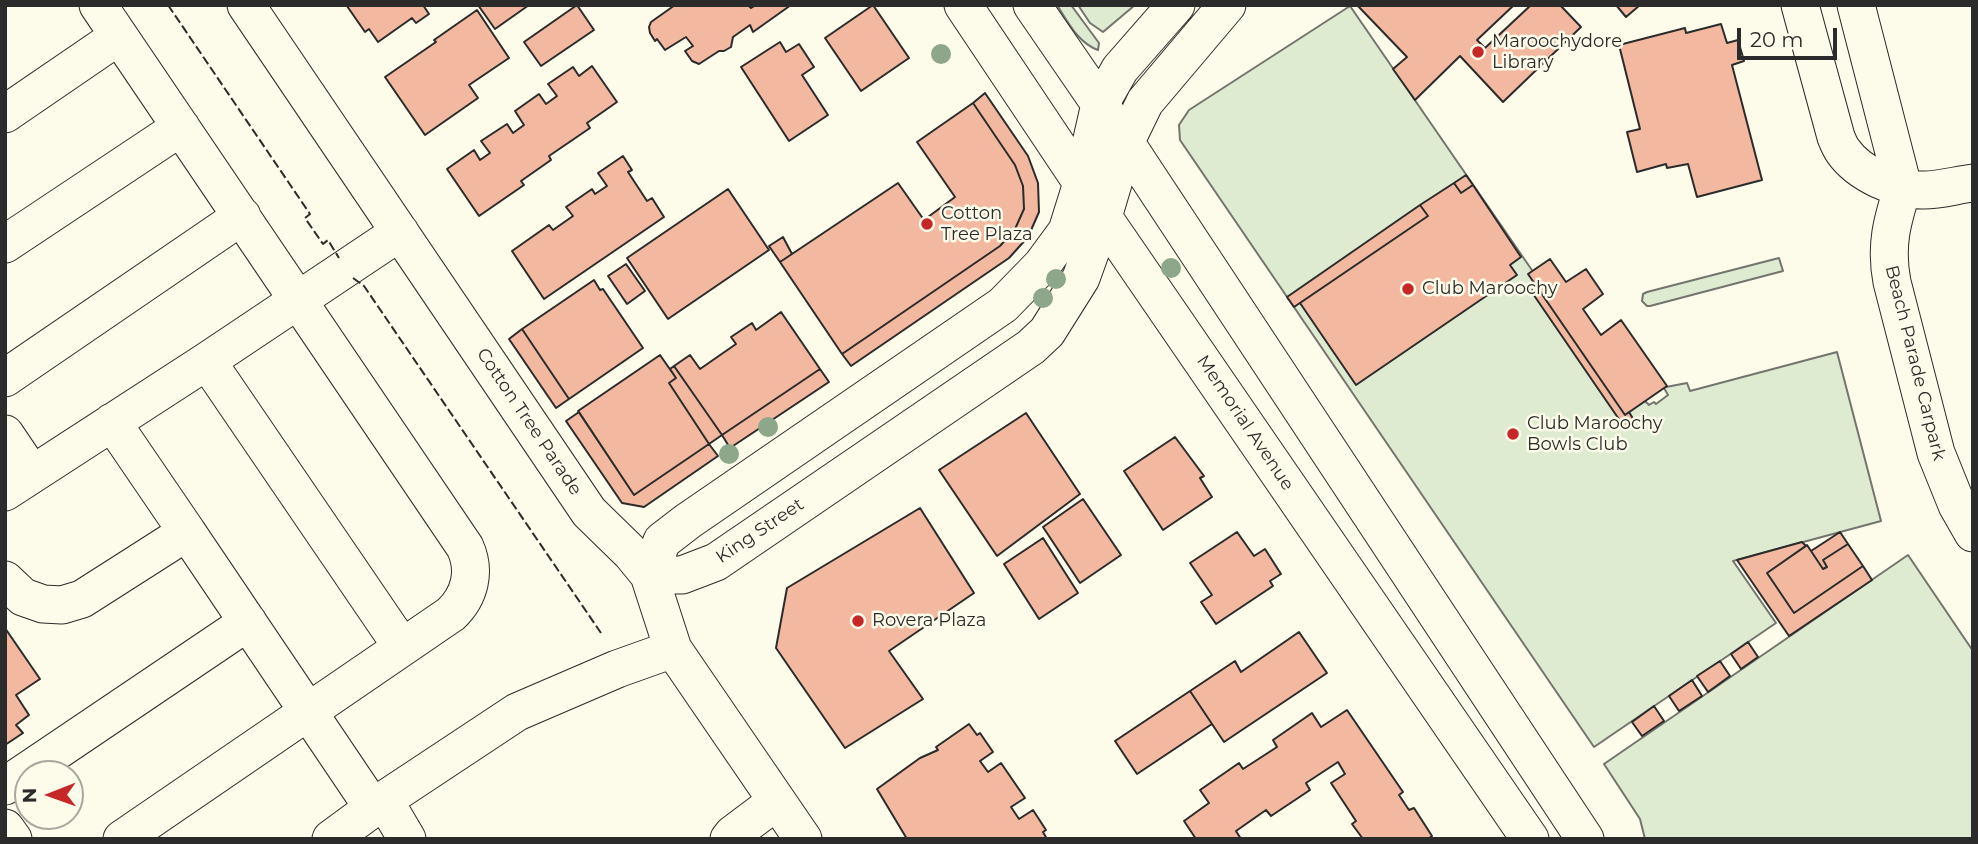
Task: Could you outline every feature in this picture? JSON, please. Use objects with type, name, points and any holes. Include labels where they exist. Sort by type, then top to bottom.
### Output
[{"type":"street","points":[[98,5],[465,547],[470,558],[471,572],[469,586],[457,608],[122,839]]},
{"type":"street","name":"Cotton Tree Parade","points":[[246,5],[589,512],[631,553],[649,575],[673,649],[803,839]]},
{"type":"street","name":"Memorial Avenue","points":[[963,5],[1103,217],[1530,839]]},
{"type":"street","points":[[1032,5],[1585,839]]},
{"type":"street","points":[[649,575],[662,541],[713,503],[1003,305],[1042,265],[1067,231],[1082,183],[1100,104],[1121,69],[1176,5]]},
{"type":"street","name":"King Street","points":[[649,575],[682,575],[716,562],[1031,347],[1047,332],[1081,278],[1125,143],[1145,102],[1227,5]]},
{"type":"street","points":[[1800,5],[1836,137],[1853,162],[1867,173],[1903,187],[1923,190],[1973,183]]},
{"type":"street","points":[[1856,5],[1903,187]]},
{"type":"street","points":[[5,114],[119,36]]},
{"type":"street","points":[[5,244],[181,127]]},
{"type":"street","name":"Beach Parade Carpark","points":[[1903,187],[1888,243],[1892,282],[1936,453],[1957,505],[1973,533]]},
{"type":"street","points":[[5,378],[242,216]]},
{"type":"street","points":[[5,434],[19,483],[400,232]]},
{"type":"street","points":[[1003,305],[1031,347]]},
{"type":"street","points":[[207,361],[402,647]]},
{"type":"street","points":[[112,422],[307,711],[407,839]]},
{"type":"street","points":[[713,503],[741,545]]},
{"type":"street","points":[[5,580],[23,597],[43,604],[62,605],[82,599],[187,531]]},
{"type":"street","points":[[5,786],[248,622]]},
{"type":"street","points":[[331,839],[378,804],[517,712],[617,669],[673,649]]},
{"type":"street","points":[[729,839],[777,801]]},
{"type":"street","points":[[5,828],[13,839]]},
{"type":"green space","points":[[1057,5],[1071,5],[1099,43],[1098,50],[1079,37]]},
{"type":"green space","points":[[1078,5],[1135,5],[1103,32],[1090,23]]},
{"type":"green space","name":"Club Maroochy Bowls Club","points":[[1350,6],[1629,411],[1645,401],[1649,405],[1654,402],[1656,404],[1668,395],[1664,388],[1666,387],[1687,383],[1690,391],[1837,352],[1881,521],[1733,561],[1776,623],[1594,747],[1180,140],[1179,125],[1189,110]]},
{"type":"green space","points":[[1779,258],[1783,271],[1650,306],[1642,301],[1643,294],[1647,292]]},
{"type":"green space","points":[[1908,555],[1973,651],[1973,839],[1645,839],[1640,819],[1604,764]]},
{"type":"building","points":[[423,5],[429,14],[416,23],[412,18],[378,42],[369,29],[365,32],[347,6]]},
{"type":"building","points":[[478,5],[529,5],[495,29]]},
{"type":"building","points":[[577,5],[594,30],[541,66],[524,42]]},
{"type":"building","points":[[675,5],[748,5],[751,8],[756,5],[791,5],[753,32],[750,25],[733,37],[731,47],[699,64],[692,61],[685,51],[693,46],[686,37],[665,50],[650,33],[651,22]]},
{"type":"building","points":[[873,5],[909,58],[861,91],[825,38]]},
{"type":"building","name":"Maroochydore Library","points":[[1357,5],[1514,5],[1477,40],[1485,48],[1531,5],[1560,5],[1581,27],[1503,102],[1460,56],[1415,100],[1393,69],[1407,57]]},
{"type":"building","points":[[1616,5],[1640,5],[1626,17]]},
{"type":"building","points":[[477,10],[509,58],[469,85],[478,98],[425,135],[385,77]]},
{"type":"building","points":[[1721,24],[1727,43],[1738,40],[1744,61],[1732,65],[1762,180],[1697,197],[1688,164],[1667,168],[1666,164],[1637,172],[1627,132],[1640,129],[1619,45],[1685,28],[1686,33]]},
{"type":"building","points":[[780,42],[786,52],[799,44],[814,67],[802,75],[828,115],[789,141],[741,67]]},
{"type":"building","points":[[592,66],[617,102],[587,123],[590,128],[549,156],[551,160],[521,181],[524,185],[479,216],[447,169],[474,150],[480,160],[490,153],[481,141],[507,124],[513,133],[524,125],[515,111],[539,94],[546,104],[557,96],[548,84],[573,67],[579,76]]},
{"type":"building","points":[[985,93],[1028,156],[1038,183],[1039,212],[1028,237],[1009,258],[851,366],[842,354],[1000,246],[1015,229],[1024,209],[1023,186],[1015,165],[973,103]]},
{"type":"building","name":"Cotton Tree Plaza","points":[[973,103],[1015,165],[1023,186],[1024,209],[1015,229],[1000,246],[842,354],[780,262],[898,183],[924,220],[955,197],[917,142]]},
{"type":"building","points":[[623,156],[632,170],[628,172],[647,201],[652,198],[664,217],[544,299],[512,251],[549,225],[553,230],[573,216],[566,207],[592,189],[595,194],[607,186],[598,173]]},
{"type":"building","points":[[1466,175],[1473,185],[1461,193],[1454,183]]},
{"type":"building","name":"Club Maroochy","points":[[1454,183],[1461,193],[1473,185],[1521,257],[1510,265],[1517,275],[1356,385],[1300,303],[1428,216],[1420,205]]},
{"type":"building","points":[[728,189],[769,250],[668,319],[627,258]]},
{"type":"building","points":[[1420,205],[1428,216],[1294,307],[1287,297]]},
{"type":"building","points":[[783,237],[792,254],[780,262],[769,246]]},
{"type":"building","points":[[1550,259],[1566,282],[1586,269],[1603,294],[1583,309],[1601,335],[1621,320],[1667,386],[1625,415],[1528,274]]},
{"type":"building","points":[[626,264],[645,291],[627,304],[608,276]]},
{"type":"building","points":[[594,280],[643,348],[569,399],[522,329]]},
{"type":"building","points":[[1537,287],[1625,415],[1629,412],[1635,422],[1625,428],[1531,291]]},
{"type":"building","points":[[781,312],[820,369],[722,435],[674,366],[690,355],[700,369],[736,344],[731,337],[752,323],[756,330]]},
{"type":"building","points":[[522,329],[569,399],[556,408],[509,339]]},
{"type":"building","points":[[660,355],[676,378],[669,383],[709,444],[634,495],[578,411]]},
{"type":"building","points":[[674,366],[722,435],[709,444],[669,383],[676,378],[670,369]]},
{"type":"building","points":[[820,369],[829,382],[730,448],[722,435]]},
{"type":"building","points":[[579,412],[634,495],[709,444],[718,456],[644,507],[622,503],[566,421]]},
{"type":"building","points":[[1026,413],[1080,494],[997,556],[939,470]]},
{"type":"building","points":[[1175,437],[1204,476],[1200,478],[1212,497],[1163,530],[1124,471]]},
{"type":"building","points":[[1083,499],[1121,555],[1080,583],[1043,527]]},
{"type":"building","name":"Rovera Plaza","points":[[920,508],[974,593],[889,651],[923,699],[845,748],[776,648],[787,588]]},
{"type":"building","points":[[1237,532],[1254,556],[1265,549],[1281,574],[1270,581],[1273,586],[1216,624],[1201,602],[1212,595],[1190,563]]},
{"type":"building","points":[[1840,532],[1848,544],[1823,560],[1827,567],[1823,569],[1811,551]]},
{"type":"building","points":[[1043,538],[1078,593],[1039,619],[1004,564]]},
{"type":"building","points":[[1802,542],[1806,546],[1767,573],[1794,613],[1863,566],[1872,580],[1789,636],[1737,560]]},
{"type":"building","points":[[1848,544],[1863,566],[1794,613],[1767,573],[1807,545],[1823,569],[1827,567],[1823,560]]},
{"type":"building","points":[[5,628],[40,679],[16,695],[29,715],[16,725],[23,733],[5,745]]},
{"type":"building","points":[[1299,632],[1327,673],[1224,742],[1190,691],[1235,661],[1241,672]]},
{"type":"building","points":[[1748,642],[1758,657],[1741,669],[1731,654]]},
{"type":"building","points":[[1720,661],[1730,676],[1708,692],[1697,676]]},
{"type":"building","points":[[1692,680],[1702,696],[1679,711],[1669,696]]},
{"type":"building","points":[[1190,691],[1212,724],[1137,774],[1115,741]]},
{"type":"building","points":[[1654,706],[1664,721],[1642,736],[1632,722]]},
{"type":"building","points":[[1347,710],[1403,792],[1399,795],[1409,810],[1414,808],[1432,836],[1428,839],[1363,839],[1352,824],[1356,821],[1331,783],[1345,774],[1338,762],[1306,783],[1310,790],[1271,816],[1266,810],[1236,831],[1241,839],[1196,839],[1184,821],[1209,803],[1200,790],[1239,763],[1243,769],[1277,747],[1273,740],[1312,713],[1321,727]]},
{"type":"building","points":[[969,724],[977,735],[980,733],[993,752],[980,761],[988,772],[1001,763],[1025,798],[1011,807],[1019,819],[1033,810],[1046,830],[1043,832],[1047,839],[907,839],[877,789],[920,758],[938,750],[936,747]]},
{"type":"fence","points":[[168,5],[310,214],[305,218],[323,244],[328,240],[339,258]]},
{"type":"fence","points":[[353,278],[364,286],[601,633]]},
{"type":"place","name":"Maroochydore Library","points":[[1478,52]]},
{"type":"place","name":"Cotton Tree Plaza","points":[[927,224]]},
{"type":"place","name":"Club Maroochy","points":[[1408,289]]},
{"type":"place","name":"Club Maroochy Bowls Club","points":[[1513,434]]},
{"type":"place","name":"Rovera Plaza","points":[[858,621]]}]
